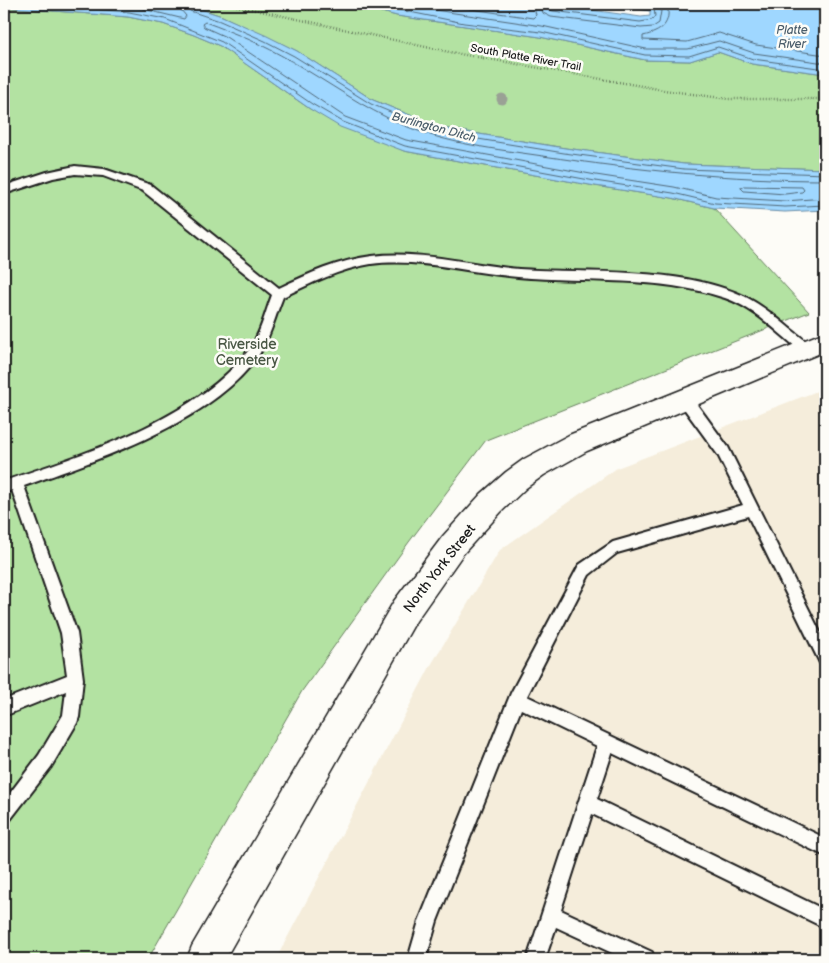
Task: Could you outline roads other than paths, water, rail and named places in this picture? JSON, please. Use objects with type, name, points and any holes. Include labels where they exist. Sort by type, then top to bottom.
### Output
[{"type":"main road","name":"North York Street","points":[[205,959],[405,611],[453,545],[491,503],[516,480],[534,467],[578,443],[816,345]]},
{"type":"lane","points":[[4,190],[51,175],[75,170],[104,173],[148,188],[278,294]]},
{"type":"lane","points":[[4,814],[45,761],[71,717],[75,679],[69,633],[10,485],[158,427],[203,401],[232,378],[254,353],[278,294],[304,281],[339,268],[373,260],[406,258],[516,273],[679,282],[729,295],[755,308],[816,345]]},
{"type":"lane","points":[[685,399],[722,450],[825,658]]},
{"type":"lane","points":[[417,959],[428,921],[517,698],[584,570],[613,548],[751,509]]},
{"type":"lane","points":[[4,708],[75,679]]},
{"type":"lane","points":[[517,698],[825,847]]},
{"type":"lane","points":[[536,959],[607,742]]},
{"type":"lane","points":[[587,803],[825,919]]},
{"type":"lane","points":[[550,915],[645,959]]},
{"type":"water","name":"Burlington Ditch","points":[[4,4],[185,4],[222,16],[267,36],[297,51],[373,100],[442,128],[565,148],[684,164],[825,169],[825,210],[785,212],[714,208],[672,198],[404,151],[340,127],[310,109],[220,46],[194,35],[163,24],[128,17],[4,7]]},
{"type":"water","name":"Platte River","points":[[351,4],[508,4],[570,7],[641,17],[650,16],[650,11],[608,4],[825,4],[825,74],[752,64],[718,52],[690,61],[645,60],[540,37],[397,16]]},
{"type":"park label","name":"Riverside Cemetery","points":[[247,352]]}]
